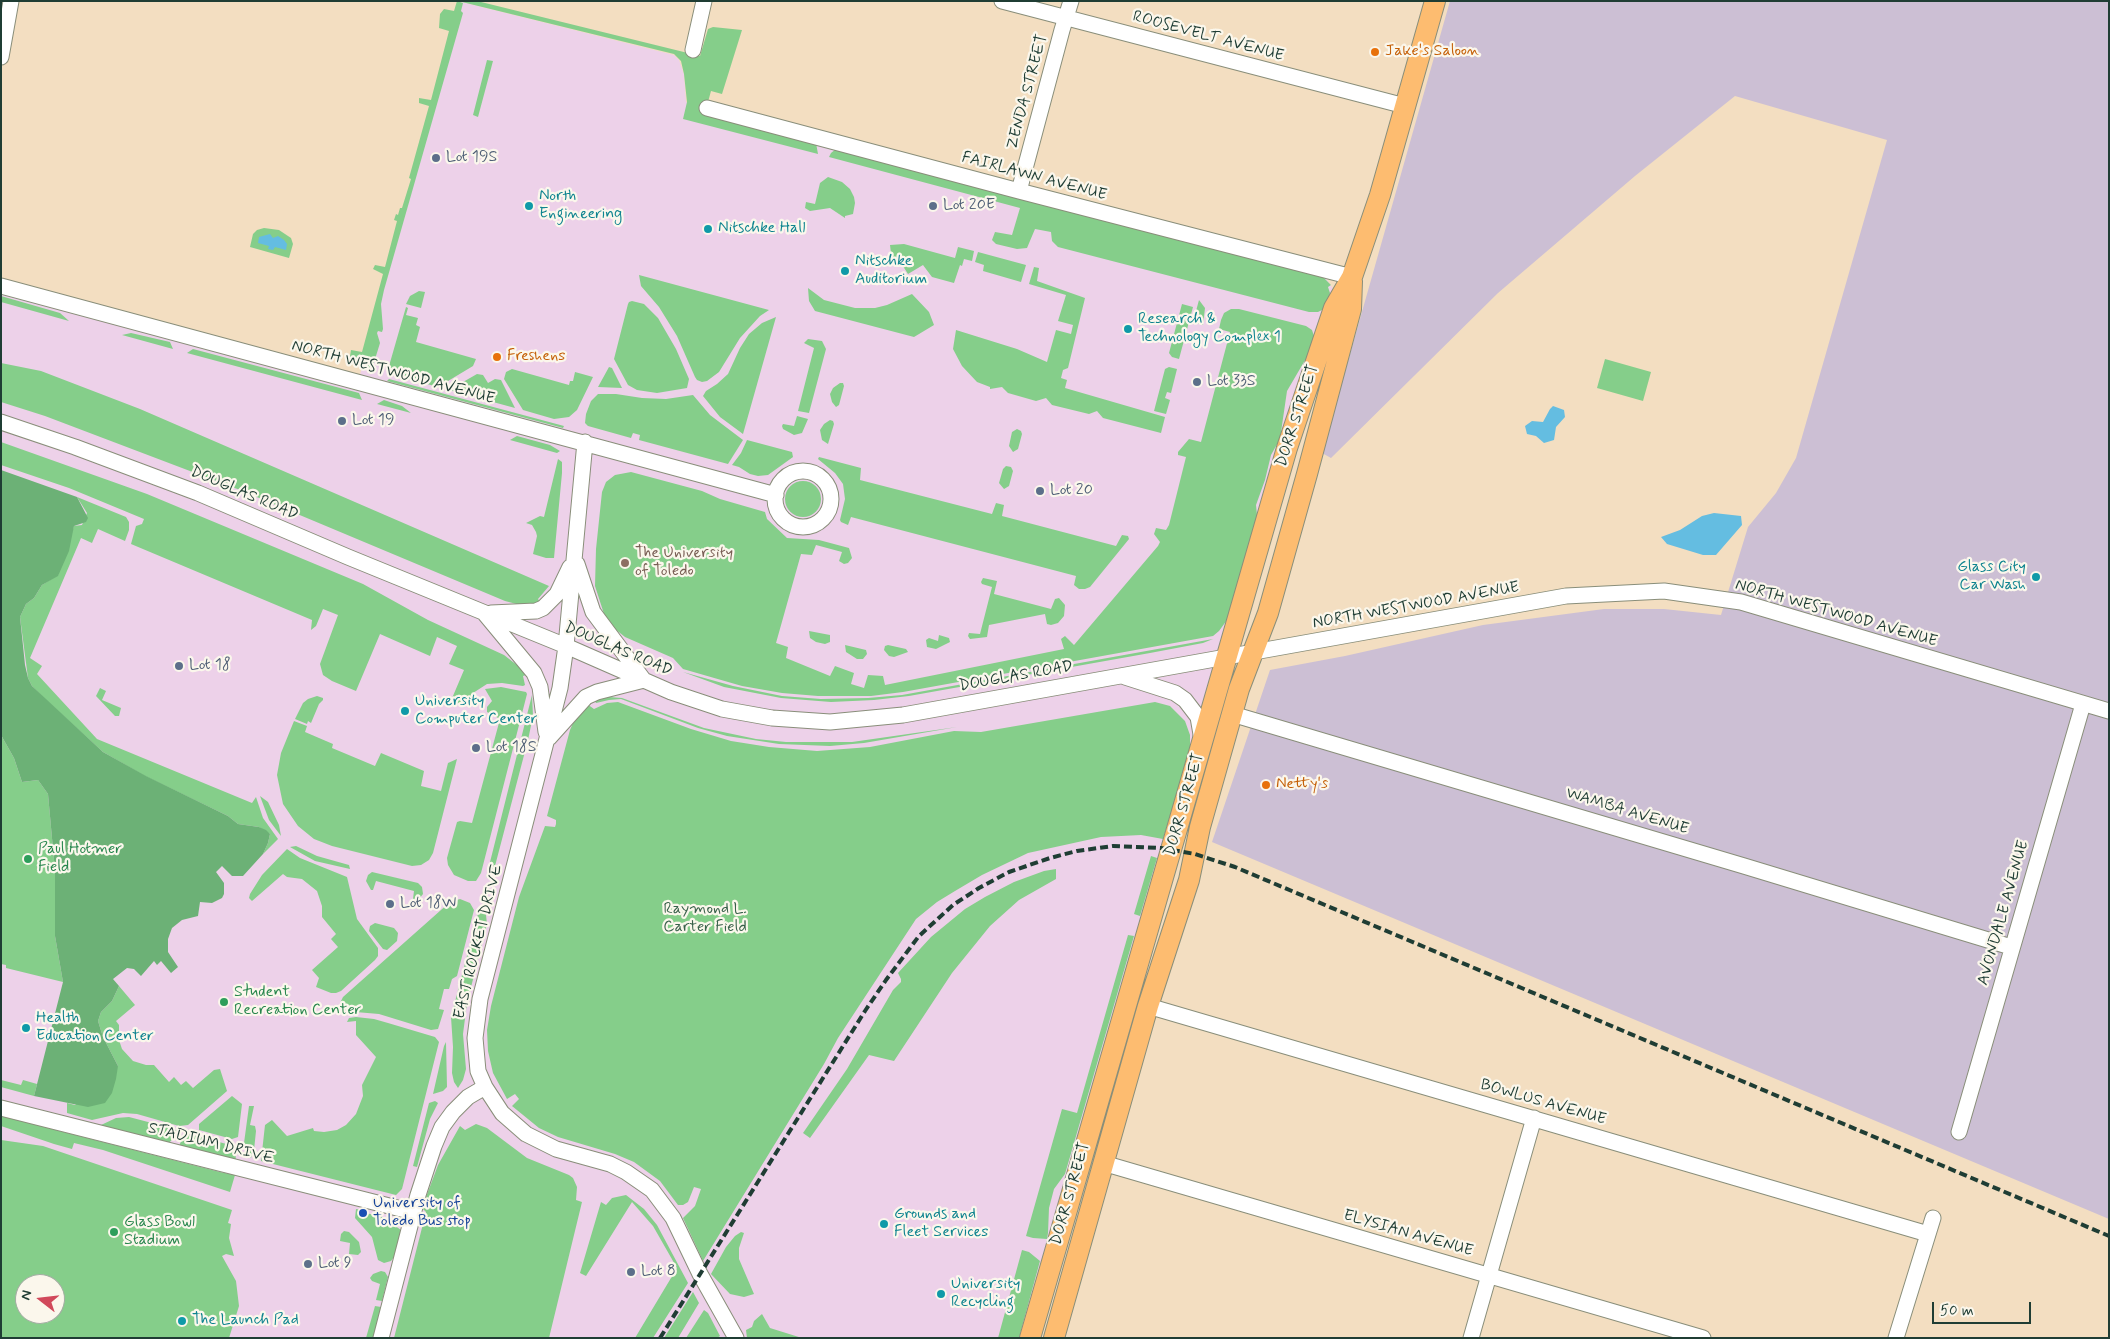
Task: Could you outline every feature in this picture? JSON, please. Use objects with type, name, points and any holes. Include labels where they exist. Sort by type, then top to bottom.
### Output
[{"type":"main road","name":"DORR STREET","points":[[1030,1338],[1287,448],[1334,308],[1352,277],[1380,195],[1435,1]]},
{"type":"main road","name":"DORR STREET","points":[[1059,1336],[1103,1163],[1148,1006],[1189,880],[1200,827],[1232,714],[1268,613],[1303,473],[1351,308],[1352,277]]},
{"type":"main road","points":[[1303,473],[1316,400],[1313,394],[1306,393]]},
{"type":"main road","points":[[1059,1336],[1069,1257],[1083,1200],[1081,1196],[1071,1193]]},
{"type":"street","points":[[1,58],[11,1]]},
{"type":"street","points":[[693,50],[704,1]]},
{"type":"street","name":"ROOSEVELT AVENUE","points":[[1002,1],[1405,106]]},
{"type":"street","name":"ZENDA STREET","points":[[1019,192],[1071,1]]},
{"type":"street","name":"FAIRLAWN AVENUE","points":[[707,108],[1019,192],[1352,277]]},
{"type":"street","name":"NORTH WESTWOOD AVENUE","points":[[1,286],[776,495]]},
{"type":"street","name":"DOUGLAS ROAD","points":[[1,422],[75,447],[198,493],[644,680],[696,701],[730,711],[789,720],[830,722],[903,715],[1253,653]]},
{"type":"street","name":"EAST ROCKET DRIVE","points":[[585,442],[566,646],[560,688],[476,1022],[477,1063],[485,1087],[502,1113],[526,1134],[556,1149],[610,1164],[626,1172],[652,1190],[673,1218],[700,1274],[736,1338]]},
{"type":"street","points":[[485,614],[536,611],[543,608],[557,594],[574,557]]},
{"type":"street","points":[[547,741],[586,698],[596,692],[644,680],[593,612],[574,557]]},
{"type":"street","name":"NORTH WESTWOOD AVENUE","points":[[1253,653],[1566,596],[1664,591],[1741,602],[2109,711]]},
{"type":"street","points":[[485,614],[534,673],[540,688],[547,741]]},
{"type":"street","points":[[1122,676],[1175,693],[1185,700],[1198,717],[1202,743]]},
{"type":"street","name":"AVONDALE AVENUE","points":[[1959,1132],[2083,704]]},
{"type":"street","name":"WAMBA AVENUE","points":[[1232,714],[1736,863],[2011,948]]},
{"type":"street","name":"BOWLUS AVENUE","points":[[1148,1006],[1928,1234]]},
{"type":"street","points":[[381,1338],[426,1167],[442,1127],[460,1104],[485,1087]]},
{"type":"street","name":"STADIUM DRIVE","points":[[1,1108],[413,1212]]},
{"type":"street","points":[[1471,1338],[1534,1118]]},
{"type":"street","name":"ELYSIAN AVENUE","points":[[1103,1163],[1703,1338]]},
{"type":"street","points":[[1896,1338],[1933,1218]]},
{"type":"shaded area","points":[[1450,1],[2109,1],[2109,1219],[1212,842],[1270,670],[1345,656],[1483,625],[1604,609],[1664,609],[1721,615],[1748,527],[1776,493],[1796,458],[1887,140],[1735,96],[1635,176],[1498,293],[1331,458],[1322,453]]},
{"type":"shaded area","name":"The University of Toledo","points":[[462,2],[674,55],[679,60],[684,74],[686,102],[1326,278],[1333,289],[1193,744],[1020,1338],[1,1338],[1,286],[358,382]]},
{"type":"green space","points":[[457,1],[463,3],[461,11],[463,13],[384,290],[381,304],[383,329],[382,332],[378,331],[377,333],[380,343],[372,369],[349,363],[351,350],[362,352],[383,274],[373,269],[375,265],[385,267],[397,221],[394,220],[400,208],[402,208],[411,179],[409,178],[429,106],[419,103],[419,98],[431,100],[449,31],[439,28],[440,14],[444,9],[454,11]]},
{"type":"green space","points":[[477,1],[700,56],[708,29],[713,27],[742,30],[722,94],[711,91],[705,113],[816,143],[818,154],[683,119],[687,102],[684,74],[681,61],[674,54],[462,2]]},
{"type":"green space","points":[[487,60],[493,61],[478,117],[473,115]]},
{"type":"green space","points":[[836,149],[1322,276],[1331,285],[1328,287],[1330,293],[1326,308],[1318,312],[1309,312],[1058,247],[1052,241],[1051,232],[1035,229],[1027,248],[1017,249],[996,244],[992,240],[995,232],[1012,235],[1020,208],[829,157]]},
{"type":"green space","points":[[828,177],[842,182],[850,189],[855,203],[853,214],[845,216],[845,218],[830,208],[810,211],[805,208],[806,202],[815,204],[820,183]]},
{"type":"green space","points":[[264,228],[279,230],[291,238],[293,244],[289,258],[250,247],[253,234],[257,230]]},
{"type":"green space","points":[[904,244],[955,258],[958,247],[974,251],[972,261],[964,259],[962,266],[960,265],[954,283],[932,277],[923,265],[908,274],[901,263],[896,262],[891,253],[890,245]]},
{"type":"green space","points":[[978,252],[1026,265],[1021,282],[983,271],[984,265],[975,262]]},
{"type":"green space","points":[[1034,267],[1039,268],[1037,281],[1085,298],[1068,368],[1063,370],[1061,378],[1067,380],[1065,388],[1165,417],[1161,433],[1103,418],[1097,411],[1089,414],[1052,405],[1046,398],[1036,401],[1008,393],[1002,387],[990,389],[990,387],[977,382],[962,366],[953,349],[956,330],[1017,349],[1047,362],[1056,330],[1071,334],[1073,325],[1058,321],[1066,295],[1029,284]]},
{"type":"green space","points":[[639,275],[769,310],[760,316],[740,338],[719,372],[707,381],[702,382],[695,377],[677,336],[659,307],[641,286]]},
{"type":"green space","points":[[808,288],[824,300],[855,308],[875,308],[912,294],[929,312],[934,325],[914,337],[815,311],[809,301]]},
{"type":"green space","points":[[419,291],[425,292],[421,308],[406,304],[410,296]]},
{"type":"green space","points":[[1,296],[60,313],[69,321],[1,302]]},
{"type":"green space","points":[[1199,300],[1205,308],[1203,325],[1193,322]]},
{"type":"green space","points":[[632,301],[644,304],[658,318],[676,349],[689,379],[687,388],[657,393],[637,390],[628,385],[614,359],[628,304]]},
{"type":"green space","points":[[1182,304],[1193,307],[1179,359],[1172,357],[1169,353]]},
{"type":"green space","points":[[406,307],[408,308],[406,315],[418,318],[416,325],[420,327],[416,342],[476,359],[473,366],[438,387],[387,373]]},
{"type":"green space","points":[[1231,309],[1239,309],[1306,326],[1312,330],[1314,336],[1311,350],[1287,391],[1280,439],[1271,455],[1256,505],[1257,515],[1227,620],[1213,636],[903,692],[871,696],[818,696],[782,693],[742,686],[683,669],[673,658],[625,637],[605,617],[595,586],[596,549],[602,492],[606,482],[615,475],[631,472],[702,491],[720,499],[765,512],[767,519],[787,538],[819,540],[849,548],[852,558],[848,563],[844,564],[839,561],[842,552],[816,545],[812,555],[801,554],[776,643],[788,647],[786,658],[830,676],[835,666],[854,673],[851,684],[864,688],[868,675],[883,676],[885,685],[1064,649],[1061,639],[1065,636],[1074,645],[1158,546],[1160,542],[1154,534],[1156,528],[1166,530],[1169,525],[1186,457],[1178,455],[1178,452],[1189,439],[1201,442],[1230,332],[1219,329],[1221,320],[1224,313]]},
{"type":"green space","points":[[776,317],[743,434],[720,417],[703,396],[706,391],[728,374],[749,334],[762,323]]},
{"type":"green space","points":[[131,333],[170,342],[173,349],[122,335]]},
{"type":"green space","points":[[808,339],[822,341],[826,349],[809,413],[798,411],[814,348],[804,343]]},
{"type":"green space","points":[[193,349],[359,393],[362,400],[187,353]]},
{"type":"green space","points":[[1605,359],[1651,372],[1643,401],[1597,388]]},
{"type":"green space","points":[[1,363],[41,371],[140,409],[549,586],[538,599],[540,602],[537,604],[524,606],[505,601],[240,490],[45,416],[1,402]]},
{"type":"green space","points":[[609,367],[612,368],[622,388],[598,387]]},
{"type":"green space","points":[[1169,367],[1177,369],[1171,393],[1167,392],[1165,398],[1170,400],[1166,414],[1154,411],[1165,369]]},
{"type":"green space","points":[[512,369],[569,385],[570,381],[573,381],[575,372],[593,377],[577,410],[569,417],[554,419],[523,410],[504,379],[506,372]]},
{"type":"green space","points":[[477,374],[483,375],[488,383],[495,379],[501,380],[515,408],[449,390]]},
{"type":"green space","points":[[389,379],[564,426],[563,428],[387,381]]},
{"type":"green space","points":[[843,383],[844,386],[839,405],[836,407],[832,402],[830,394],[833,388]]},
{"type":"green space","points":[[598,394],[666,399],[693,395],[710,415],[743,440],[728,464],[639,440],[640,435],[633,433],[631,438],[588,426],[585,423],[586,414],[591,401]]},
{"type":"green space","points":[[384,400],[402,406],[411,413],[377,404]]},
{"type":"green space","points":[[797,416],[808,419],[802,433],[794,435],[783,429],[782,426],[783,424],[794,426]]},
{"type":"green space","points":[[830,420],[834,424],[828,444],[822,440],[820,430]]},
{"type":"green space","points":[[1017,429],[1022,434],[1018,449],[1013,452],[1009,446],[1012,432]]},
{"type":"green space","points":[[517,436],[550,445],[560,451],[557,453],[510,440]]},
{"type":"green space","points":[[747,440],[792,452],[793,457],[768,475],[758,476],[750,474],[732,465],[741,453]]},
{"type":"green space","points":[[1,442],[147,494],[363,584],[428,620],[504,655],[522,669],[526,675],[523,676],[525,685],[487,684],[473,693],[467,706],[462,701],[455,705],[450,703],[464,670],[449,664],[457,646],[437,637],[430,656],[380,634],[356,691],[332,681],[323,675],[320,664],[338,615],[323,609],[316,626],[311,630],[312,620],[131,544],[136,526],[142,524],[144,519],[69,488],[1,465]]},
{"type":"green space","points":[[819,457],[861,468],[860,480],[992,514],[996,503],[1004,505],[1002,516],[1116,546],[1122,535],[1128,536],[1129,539],[1090,587],[1079,589],[1074,585],[1076,576],[851,517],[848,525],[841,522],[845,499],[843,484],[835,473],[818,459]]},
{"type":"green space","points":[[558,459],[562,462],[562,473],[554,558],[546,558],[533,554],[537,536],[532,525],[526,523],[540,516],[544,517]]},
{"type":"green space","points":[[1006,466],[1011,467],[1013,471],[1009,486],[1004,489],[999,483],[1003,469]]},
{"type":"green space","points":[[1,470],[77,497],[88,518],[86,522],[74,526],[69,551],[58,576],[42,585],[34,598],[26,604],[20,617],[25,665],[32,686],[103,752],[146,776],[228,816],[238,824],[259,827],[270,834],[263,854],[243,876],[232,876],[222,866],[216,872],[224,883],[222,898],[212,903],[200,902],[198,916],[182,920],[172,928],[168,939],[168,952],[178,967],[171,973],[161,961],[157,965],[154,961],[141,976],[134,969],[127,968],[113,979],[119,986],[112,1001],[101,1012],[98,1021],[103,1037],[118,1066],[116,1079],[112,1093],[105,1103],[88,1107],[34,1096],[63,982],[55,936],[55,871],[48,794],[38,780],[22,782],[14,758],[1,735]]},
{"type":"green space","points":[[803,481],[810,482],[816,486],[820,492],[820,506],[816,512],[810,516],[803,517],[796,516],[790,512],[786,506],[785,499],[786,492],[790,486],[796,482]]},
{"type":"green space","points":[[77,497],[126,517],[129,522],[129,530],[125,541],[98,529],[92,543],[81,538],[30,658],[42,666],[37,674],[97,739],[252,803],[256,797],[263,818],[278,839],[263,854],[270,834],[259,827],[238,824],[228,816],[145,776],[103,752],[32,686],[28,678],[20,617],[26,604],[34,598],[42,585],[58,575],[74,526],[82,525],[87,513]]},
{"type":"green space","points":[[983,578],[997,581],[994,594],[1051,609],[1055,599],[1059,598],[1065,605],[1064,616],[1058,623],[1051,625],[1047,624],[1045,614],[989,625],[987,637],[970,639],[969,633],[980,634],[992,587],[982,584]]},
{"type":"green space","points":[[809,631],[830,635],[830,642],[825,644],[816,642],[810,638]]},
{"type":"green space","points":[[939,635],[949,638],[950,642],[936,649],[927,647],[926,640],[929,638],[938,641]]},
{"type":"green space","points":[[1213,639],[1203,643],[1150,653],[909,696],[874,700],[831,702],[781,698],[724,687],[683,672],[733,686],[782,696],[821,699],[868,698],[902,695]]},
{"type":"green space","points":[[845,645],[866,650],[867,654],[863,659],[857,659],[846,652]]},
{"type":"green space","points":[[885,646],[906,649],[908,652],[894,657],[889,656],[884,650]]},
{"type":"green space","points":[[501,687],[526,692],[527,694],[481,873],[476,881],[468,881],[454,875],[448,865],[447,858],[457,822],[472,823],[500,719],[487,712],[487,707],[492,701],[485,689]]},
{"type":"green space","points":[[100,688],[106,691],[102,700],[121,708],[119,716],[115,716],[96,696]]},
{"type":"green space","points":[[532,695],[533,716],[528,740],[495,866],[486,878]]},
{"type":"green space","points":[[317,696],[323,698],[323,700],[319,704],[311,723],[308,721],[307,724],[295,719],[303,703]]},
{"type":"green space","points":[[609,697],[622,698],[704,728],[756,739],[786,742],[852,742],[957,727],[864,743],[830,746],[779,744],[727,736],[698,728],[621,699],[596,703],[595,701]]},
{"type":"green space","name":"Raymond L. Carter Field","points":[[618,702],[691,729],[731,741],[769,747],[817,751],[870,747],[954,731],[981,732],[1155,702],[1170,706],[1185,721],[1190,735],[1190,749],[1163,839],[1141,835],[1101,837],[1028,853],[982,875],[937,902],[916,919],[838,1038],[703,1261],[683,1218],[695,1206],[701,1189],[694,1187],[688,1202],[678,1205],[660,1181],[634,1162],[615,1154],[558,1137],[539,1128],[512,1106],[519,1099],[515,1094],[507,1099],[493,1073],[488,1051],[487,1030],[491,1006],[519,897],[545,826],[555,827],[556,824],[556,820],[547,816],[570,730],[574,721],[587,704],[594,709],[607,703]]},
{"type":"green space","points":[[294,721],[307,726],[305,732],[333,744],[332,748],[375,766],[381,753],[424,771],[421,786],[441,791],[448,763],[457,759],[433,853],[429,860],[421,865],[412,866],[332,846],[314,839],[298,826],[283,804],[277,775],[281,753]]},
{"type":"green space","name":"Paul Hotmer Field","points":[[1,735],[14,758],[22,782],[38,780],[48,794],[55,871],[55,936],[63,982],[6,968],[6,965],[1,964]]},
{"type":"green space","points":[[260,796],[268,802],[279,825],[281,836],[269,820]]},
{"type":"green space","points":[[296,846],[317,856],[349,865],[350,869],[315,861],[290,847]]},
{"type":"green space","points":[[287,849],[300,858],[347,877],[357,919],[378,948],[378,956],[375,960],[341,991],[336,993],[316,987],[319,978],[312,970],[338,947],[331,939],[336,934],[322,917],[322,906],[317,891],[302,879],[287,877],[283,874],[252,901],[249,898],[262,875]]},
{"type":"green space","points":[[1151,856],[1157,858],[1140,916],[1134,914]]},
{"type":"green space","points":[[1056,869],[1056,879],[1019,900],[990,926],[952,973],[894,1061],[869,1055],[810,1138],[803,1133],[847,1069],[893,990],[901,982],[898,973],[931,937],[965,909],[985,897],[1014,882],[1044,871]]},
{"type":"green space","points":[[372,872],[418,883],[422,887],[423,894],[414,901],[414,891],[376,881],[373,890],[371,890],[366,881],[368,875]]},
{"type":"green space","points":[[460,899],[470,903],[474,910],[457,976],[452,979],[449,989],[444,989],[439,1009],[444,1010],[438,1029],[431,1030],[379,1014],[344,1011],[340,1003],[343,997],[450,902]]},
{"type":"green space","points":[[480,906],[486,915],[487,924],[467,1003],[463,1034],[466,1069],[463,1080],[458,1088],[452,1073],[451,1017]]},
{"type":"green space","points":[[375,923],[394,928],[398,933],[397,941],[387,950],[383,949],[369,931],[370,926]]},
{"type":"green space","points":[[1128,935],[1134,936],[1065,1174],[1054,1189],[1049,1208],[1047,1239],[1026,1236],[1062,1109],[1077,1113]]},
{"type":"green space","points":[[119,986],[135,1005],[116,1021],[119,1025],[119,1040],[122,1049],[133,1061],[154,1065],[169,1082],[174,1077],[181,1085],[186,1081],[193,1088],[214,1070],[220,1069],[227,1091],[188,1125],[179,1126],[137,1114],[123,1113],[92,1120],[67,1113],[67,1103],[75,1105],[118,1066],[103,1037],[98,1021],[101,1012],[112,1001]]},
{"type":"green space","points":[[349,1018],[374,1019],[435,1037],[439,1042],[402,1189],[396,1195],[261,1161],[265,1125],[272,1120],[287,1136],[313,1128],[314,1131],[324,1132],[337,1130],[346,1125],[356,1114],[363,1096],[362,1085],[376,1057],[356,1035],[356,1021],[347,1022]]},
{"type":"green space","points":[[446,1042],[447,1087],[443,1091],[433,1094],[444,1046]]},
{"type":"green space","points":[[1,1080],[21,1085],[23,1080],[37,1084],[34,1096],[1,1087]]},
{"type":"green space","points":[[232,1096],[242,1104],[238,1137],[232,1139],[199,1130],[199,1124]]},
{"type":"green space","points":[[435,1101],[438,1103],[430,1119],[417,1167],[413,1166],[429,1103]]},
{"type":"green space","points":[[249,1106],[254,1106],[250,1125],[255,1126],[256,1131],[251,1158],[247,1154],[244,1143]]},
{"type":"green space","points":[[1,1116],[235,1175],[230,1192],[103,1150],[74,1143],[72,1149],[54,1144],[1,1126]]},
{"type":"green space","points":[[129,1117],[171,1128],[178,1133],[169,1143],[101,1125],[116,1118]]},
{"type":"green space","points":[[476,1124],[487,1128],[527,1158],[569,1175],[573,1178],[577,1187],[576,1200],[582,1202],[549,1338],[394,1338],[426,1212],[422,1208],[438,1165],[460,1126],[465,1130]]},
{"type":"green space","points":[[190,1134],[230,1145],[235,1151],[236,1160],[179,1146],[183,1137]]},
{"type":"green space","name":"Glass Bowl Stadium","points":[[1,1140],[43,1146],[232,1210],[228,1223],[231,1224],[229,1238],[234,1256],[226,1254],[222,1256],[236,1281],[239,1306],[229,1338],[1,1338]]},
{"type":"green space","points":[[626,1195],[644,1209],[657,1225],[688,1283],[653,1338],[635,1338],[677,1268],[653,1226],[632,1202],[586,1276],[580,1273],[601,1202],[606,1205],[612,1198]]},
{"type":"green space","points":[[356,1209],[361,1210],[359,1215],[365,1216],[366,1213],[382,1217],[401,1230],[394,1257],[391,1261],[384,1263],[378,1260],[372,1237],[355,1218]]},
{"type":"green space","points":[[344,1231],[349,1232],[359,1242],[361,1252],[358,1255],[349,1254],[350,1243],[340,1241],[341,1234]]},
{"type":"green space","points":[[741,1232],[744,1233],[739,1248],[739,1259],[754,1294],[744,1297],[730,1294],[711,1274],[726,1247]]},
{"type":"green space","points":[[1022,1250],[1029,1252],[1040,1261],[1019,1338],[998,1338]]},
{"type":"green space","points":[[381,1271],[385,1272],[388,1277],[382,1301],[376,1300],[380,1284],[372,1281],[370,1278],[373,1274]]},
{"type":"green space","points":[[693,1292],[699,1303],[678,1338],[664,1338]]},
{"type":"green space","points":[[375,1306],[381,1307],[373,1338],[366,1338]]},
{"type":"green space","points":[[704,1310],[708,1313],[720,1336],[717,1338],[686,1338]]},
{"type":"green space","points":[[762,1314],[770,1328],[802,1338],[747,1338],[746,1330],[752,1327],[754,1321]]},
{"type":"water","points":[[270,234],[273,238],[278,236],[284,240],[287,244],[286,250],[275,247],[273,250],[268,249],[269,246],[258,243],[259,237]]},
{"type":"water","points":[[1553,406],[1564,410],[1565,417],[1556,427],[1554,440],[1544,443],[1536,436],[1527,434],[1525,426],[1532,421],[1543,422]]},
{"type":"water","points":[[1714,513],[1741,516],[1742,525],[1716,555],[1703,555],[1667,544],[1661,537],[1680,530],[1702,516]]},
{"type":"railway","points":[[660,1338],[865,1011],[919,936],[953,905],[1009,872],[1077,851],[1113,846],[1161,848],[1195,854],[1235,867],[2109,1236]]},
{"type":"place","name":"Jake's Saloon","points":[[1375,52]]},
{"type":"place","name":"Lot 19S","points":[[436,158]]},
{"type":"place","name":"North Engineering","points":[[529,206]]},
{"type":"place","name":"Lot 20E","points":[[933,206]]},
{"type":"place","name":"Nitschke Hall","points":[[708,229]]},
{"type":"place","name":"Nitschke Auditorium","points":[[845,271]]},
{"type":"place","name":"Research & Technology Complex 1","points":[[1128,329]]},
{"type":"place","name":"Freshens","points":[[497,357]]},
{"type":"place","name":"Lot 33S","points":[[1197,382]]},
{"type":"place","name":"Lot 19","points":[[342,421]]},
{"type":"place","name":"Lot 20","points":[[1040,491]]},
{"type":"place","name":"The University of Toledo","points":[[625,563]]},
{"type":"place","name":"Glass City Car Wash","points":[[2036,577]]},
{"type":"place","name":"Lot 18","points":[[179,666]]},
{"type":"place","name":"University Computer Center","points":[[405,711]]},
{"type":"place","name":"Lot 18S","points":[[476,748]]},
{"type":"place","name":"Netty's","points":[[1266,785]]},
{"type":"place","name":"Paul Hotmer Field","points":[[28,859]]},
{"type":"place","name":"Lot 18W","points":[[390,904]]},
{"type":"place","name":"Student Recreation Center","points":[[224,1002]]},
{"type":"place","name":"Health Education Center","points":[[26,1028]]},
{"type":"place","name":"University of Toledo Bus stop","points":[[363,1213]]},
{"type":"place","name":"Grounds and Fleet Services","points":[[884,1224]]},
{"type":"place","name":"Glass Bowl Stadium","points":[[114,1232]]},
{"type":"place","name":"Lot 9","points":[[308,1264]]},
{"type":"place","name":"Lot 8","points":[[631,1272]]},
{"type":"place","name":"University Recycling","points":[[941,1294]]},
{"type":"place","name":"The Launch Pad","points":[[182,1321]]}]
